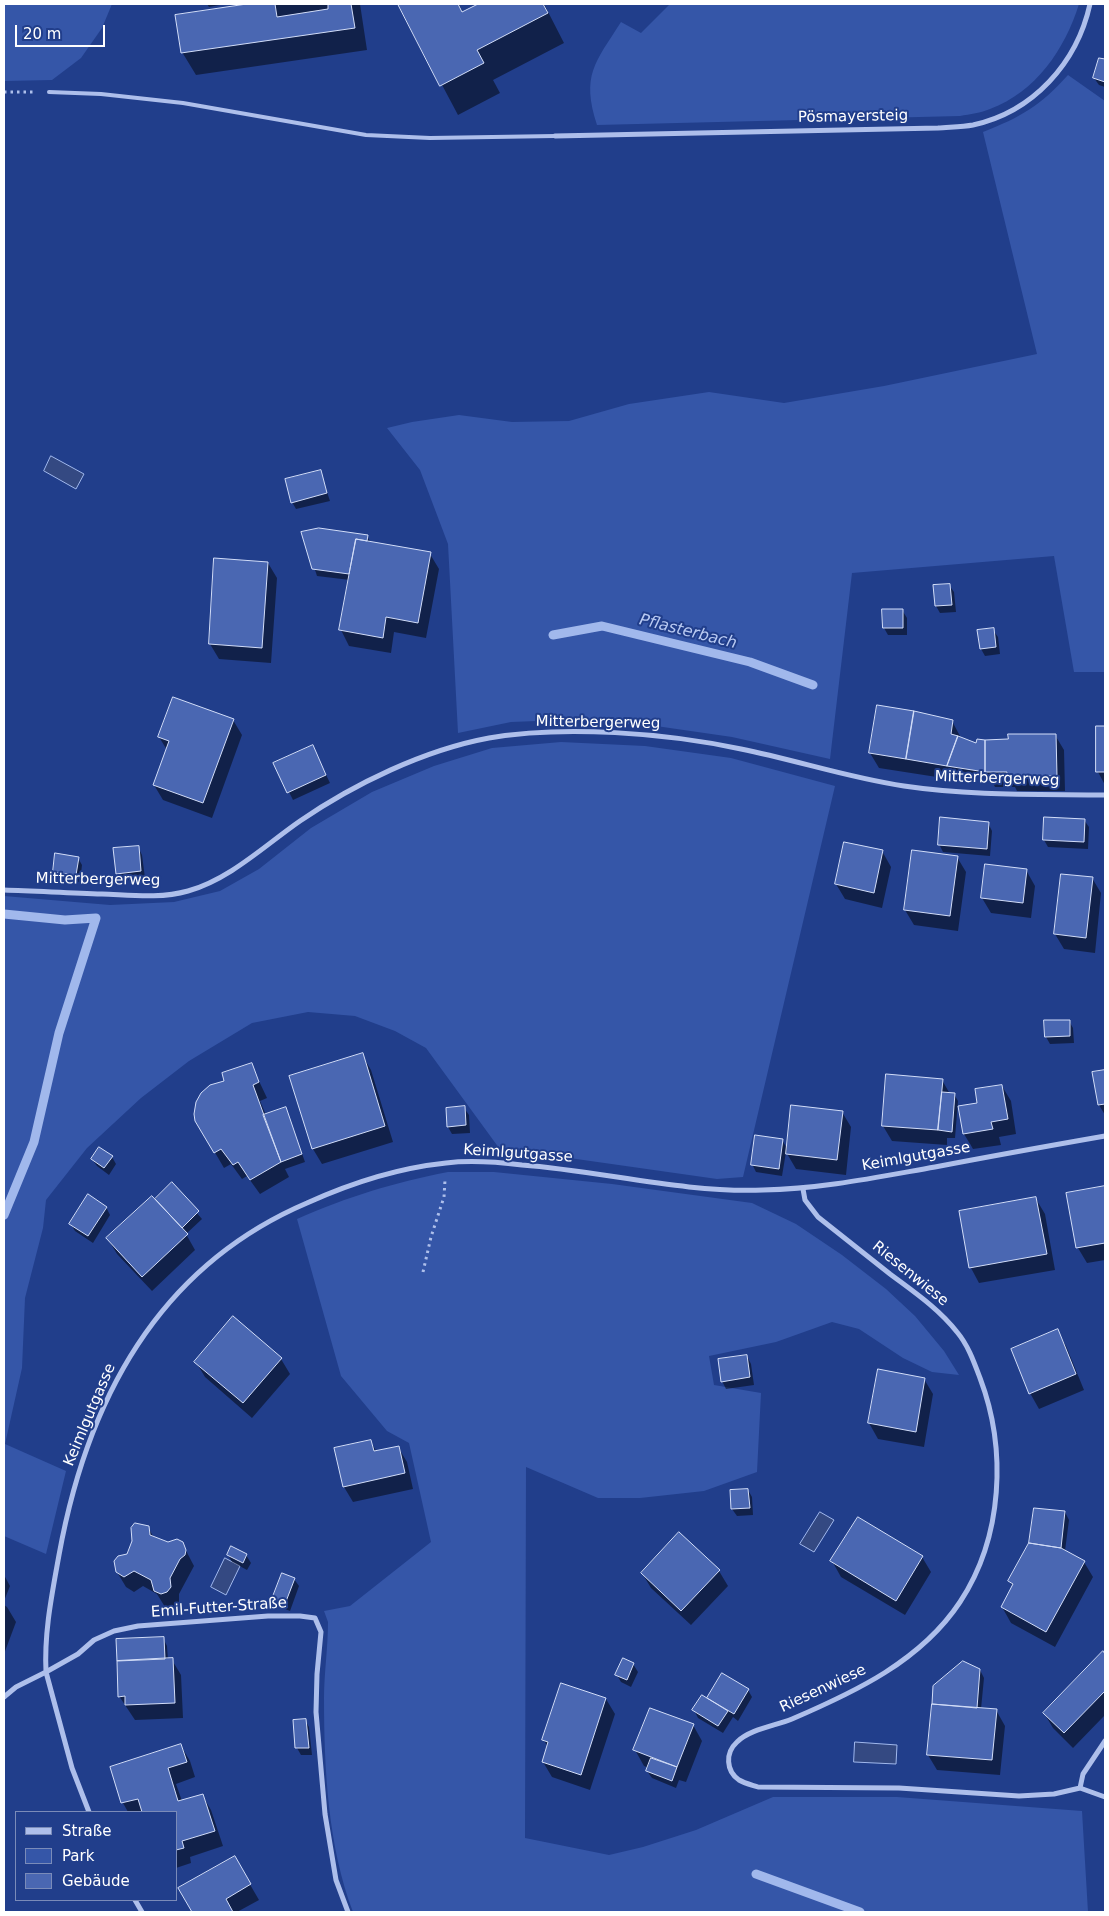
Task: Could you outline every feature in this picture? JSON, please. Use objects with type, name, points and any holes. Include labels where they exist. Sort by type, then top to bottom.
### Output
[{"type":"street","name":"Pösmayersteig","points":[[555,136],[938,128],[973,125],[1008,113],[1036,95],[1060,72],[1075,45],[1090,4]]},
{"type":"street","name":"Mitterbergerweg","points":[[4,890],[151,896],[186,892],[213,881],[302,820],[355,787],[418,758],[486,739],[538,732],[680,737],[743,749],[834,772],[902,786],[960,793],[1105,795]]},
{"type":"street","name":"Keimlgutgasse","points":[[46,1672],[44,1640],[64,1525],[80,1472],[114,1382],[140,1339],[168,1302],[237,1240],[279,1214],[330,1192],[379,1176],[446,1162],[484,1161],[554,1167],[736,1191],[802,1189],[1105,1136]]},
{"type":"street","name":"Riesenwiese","points":[[802,1189],[805,1200],[818,1217],[931,1304],[957,1332],[972,1357],[986,1395],[994,1429],[997,1466],[995,1503],[988,1539],[977,1572],[960,1602],[931,1638],[894,1668],[847,1695],[754,1732],[736,1742],[728,1757],[729,1770],[740,1780],[758,1787],[899,1788],[1019,1796],[1054,1794],[1080,1788]]},
{"type":"street","name":"Emil-Futter-Straße","points":[[46,1672],[78,1654],[94,1640],[114,1631],[138,1626],[268,1616],[315,1618],[321,1632],[316,1712],[321,1781],[334,1872],[348,1912]]},
{"type":"street","points":[[4,1697],[16,1688],[46,1672],[69,1760],[89,1811]]},
{"type":"street","points":[[1105,1741],[1083,1774],[1080,1788],[1105,1797]]},
{"type":"street","points":[[136,1901],[142,1912]]},
{"type":"lane","points":[[49,92],[92,93],[183,103],[366,135],[430,138],[555,136]]},
{"type":"path","points":[[4,92],[49,92]]},
{"type":"path","points":[[423,1272],[431,1237],[444,1198],[446,1162]]},
{"type":"green space","points":[[4,4],[112,4],[102,28],[81,58],[52,80],[4,81]]},
{"type":"green space","points":[[670,4],[1079,4],[1066,37],[1057,53],[1035,80],[1021,92],[1006,101],[979,112],[960,116],[597,125],[590,94],[591,81],[593,70],[604,48],[621,22],[641,33]]},
{"type":"green space","points":[[1068,75],[1105,101],[1105,672],[1074,672],[1054,556],[852,573],[830,759],[732,737],[656,726],[563,720],[511,722],[458,733],[448,544],[420,470],[387,428],[459,415],[512,422],[569,421],[629,404],[709,392],[784,403],[884,386],[1037,354],[983,132],[1029,110],[1048,95]]},
{"type":"green space","points":[[561,742],[645,746],[731,758],[835,786],[743,1177],[717,1179],[499,1148],[426,1048],[395,1031],[355,1016],[308,1012],[252,1023],[189,1061],[141,1098],[87,1148],[46,1200],[43,1228],[25,1298],[22,1368],[5,1444],[66,1471],[46,1554],[4,1536],[4,896],[110,905],[174,902],[220,891],[259,869],[311,828],[372,792],[434,766],[492,748]]},
{"type":"green space","points":[[448,1172],[494,1172],[612,1184],[752,1203],[796,1224],[842,1255],[886,1289],[915,1316],[944,1351],[959,1375],[932,1372],[903,1358],[859,1329],[832,1322],[776,1342],[709,1356],[714,1385],[761,1393],[757,1472],[704,1491],[640,1498],[598,1498],[526,1467],[525,1838],[609,1855],[643,1847],[696,1830],[773,1797],[897,1797],[1082,1811],[1088,1912],[353,1912],[338,1861],[329,1807],[324,1698],[328,1622],[324,1611],[350,1606],[431,1542],[409,1443],[387,1431],[341,1376],[297,1219],[371,1191]]},
{"type":"shaded area","points":[[51,456],[84,474],[76,489],[44,471]]},
{"type":"shaded area","points":[[820,1512],[834,1520],[814,1552],[800,1544]]},
{"type":"shaded area","points":[[225,1558],[240,1566],[226,1595],[211,1587]]},
{"type":"shaded area","points":[[855,1742],[897,1745],[896,1764],[854,1762]]},
{"type":"building","points":[[247,4],[275,4],[277,17],[328,9],[328,4],[351,4],[355,28],[181,53],[175,15]]},
{"type":"building","points":[[398,4],[458,4],[462,12],[478,4],[543,4],[548,13],[477,50],[484,63],[440,86]]},
{"type":"building","points":[[1099,58],[1105,59],[1105,82],[1093,78]]},
{"type":"building","points":[[321,470],[327,493],[291,503],[285,479]]},
{"type":"building","points":[[319,528],[368,535],[367,541],[356,539],[349,574],[312,569],[301,532]]},
{"type":"building","points":[[356,539],[431,552],[418,623],[386,617],[383,638],[339,630]]},
{"type":"building","points":[[214,558],[268,562],[262,648],[209,644]]},
{"type":"building","points":[[950,584],[952,605],[935,606],[933,585]]},
{"type":"building","points":[[882,609],[903,609],[903,628],[883,628]]},
{"type":"building","points":[[994,628],[996,647],[980,649],[977,630]]},
{"type":"building","points":[[173,697],[234,719],[203,803],[153,785],[169,741],[158,737]]},
{"type":"building","points":[[877,705],[914,711],[906,759],[869,753]]},
{"type":"building","points":[[914,711],[953,720],[951,734],[958,736],[947,766],[906,759]]},
{"type":"building","points":[[1096,726],[1105,726],[1105,772],[1096,772]]},
{"type":"building","points":[[1008,734],[1056,734],[1057,776],[1007,776],[1007,772],[985,772],[985,740],[1008,739]]},
{"type":"building","points":[[958,736],[976,743],[977,739],[985,740],[985,772],[947,766]]},
{"type":"building","points":[[313,745],[326,775],[287,793],[273,763]]},
{"type":"building","points":[[940,817],[989,822],[987,849],[938,845]]},
{"type":"building","points":[[1044,817],[1085,819],[1084,842],[1043,840]]},
{"type":"building","points":[[844,842],[883,850],[874,893],[835,884]]},
{"type":"building","points":[[139,846],[141,871],[116,874],[113,848]]},
{"type":"building","points":[[912,850],[958,856],[950,916],[904,910]]},
{"type":"building","points":[[55,853],[79,857],[76,875],[53,872]]},
{"type":"building","points":[[985,864],[1027,869],[1023,903],[981,898]]},
{"type":"building","points":[[1061,874],[1093,877],[1086,938],[1054,934]]},
{"type":"building","points":[[1044,1020],[1070,1020],[1070,1036],[1045,1037]]},
{"type":"building","points":[[363,1053],[385,1126],[312,1149],[289,1076]]},
{"type":"building","points":[[252,1063],[259,1082],[253,1085],[281,1162],[250,1180],[238,1162],[233,1165],[221,1149],[214,1153],[195,1121],[194,1114],[196,1102],[201,1093],[210,1085],[224,1081],[222,1073]]},
{"type":"building","points":[[1105,1070],[1105,1104],[1098,1105],[1092,1072]]},
{"type":"building","points":[[886,1074],[943,1079],[938,1130],[882,1126]]},
{"type":"building","points":[[1002,1085],[1008,1119],[991,1122],[993,1129],[963,1134],[958,1106],[977,1103],[975,1089]]},
{"type":"building","points":[[942,1092],[955,1093],[952,1132],[938,1130]]},
{"type":"building","points":[[791,1105],[843,1111],[837,1160],[786,1154]]},
{"type":"building","points":[[465,1106],[466,1125],[447,1127],[446,1108]]},
{"type":"building","points":[[286,1107],[302,1154],[281,1162],[263,1115]]},
{"type":"building","points":[[755,1135],[783,1139],[779,1169],[751,1165]]},
{"type":"building","points":[[99,1147],[113,1156],[104,1168],[91,1159]]},
{"type":"building","points":[[172,1182],[199,1211],[182,1228],[155,1199]]},
{"type":"building","points":[[1105,1186],[1105,1243],[1076,1248],[1066,1193]]},
{"type":"building","points":[[88,1194],[107,1207],[88,1236],[69,1224]]},
{"type":"building","points":[[152,1196],[188,1234],[142,1277],[106,1238]]},
{"type":"building","points":[[1036,1197],[1047,1254],[969,1268],[959,1211]]},
{"type":"building","points":[[233,1316],[282,1358],[243,1403],[194,1362]]},
{"type":"building","points":[[1058,1329],[1076,1374],[1029,1394],[1011,1349]]},
{"type":"building","points":[[747,1355],[750,1377],[721,1382],[718,1359]]},
{"type":"building","points":[[878,1369],[925,1378],[916,1432],[868,1423]]},
{"type":"building","points":[[371,1440],[374,1451],[399,1446],[405,1473],[343,1487],[334,1448]]},
{"type":"building","points":[[748,1489],[750,1508],[731,1509],[730,1490]]},
{"type":"building","points":[[1034,1508],[1065,1511],[1061,1548],[1029,1543]]},
{"type":"building","points":[[858,1517],[923,1556],[896,1601],[830,1561]]},
{"type":"building","points":[[135,1523],[149,1526],[150,1535],[168,1542],[177,1539],[183,1542],[186,1550],[185,1555],[180,1559],[170,1578],[171,1587],[167,1592],[161,1594],[154,1591],[151,1580],[134,1571],[124,1577],[116,1572],[114,1561],[118,1556],[127,1554],[132,1541],[131,1528]]},
{"type":"building","points":[[679,1532],[720,1570],[681,1611],[641,1573]]},
{"type":"building","points":[[1029,1543],[1061,1548],[1085,1561],[1046,1632],[1001,1607],[1013,1584],[1008,1581]]},
{"type":"building","points":[[231,1546],[247,1554],[243,1563],[227,1555]]},
{"type":"building","points":[[282,1573],[295,1578],[285,1604],[272,1599]]},
{"type":"building","points":[[164,1637],[165,1659],[117,1661],[116,1639]]},
{"type":"building","points":[[1103,1651],[1105,1654],[1105,1691],[1064,1733],[1043,1713]]},
{"type":"building","points":[[173,1658],[175,1703],[125,1705],[125,1696],[118,1697],[117,1661]]},
{"type":"building","points":[[623,1658],[634,1663],[627,1680],[615,1675]]},
{"type":"building","points":[[963,1661],[980,1669],[977,1708],[932,1704],[933,1686]]},
{"type":"building","points":[[722,1673],[749,1689],[734,1714],[707,1698]]},
{"type":"building","points":[[561,1683],[606,1698],[581,1775],[542,1762],[548,1742],[542,1740]]},
{"type":"building","points":[[702,1695],[728,1711],[718,1726],[692,1710]]},
{"type":"building","points":[[932,1704],[997,1709],[992,1760],[927,1755]]},
{"type":"building","points":[[650,1708],[694,1724],[677,1767],[633,1750]]},
{"type":"building","points":[[306,1719],[309,1748],[295,1748],[293,1720]]},
{"type":"building","points":[[181,1744],[187,1762],[168,1768],[178,1801],[203,1794],[215,1831],[182,1841],[184,1848],[178,1850],[178,1811],[142,1811],[138,1799],[121,1803],[110,1767]]},
{"type":"building","points":[[651,1758],[677,1767],[672,1781],[646,1771]]},
{"type":"building","points":[[235,1856],[251,1884],[226,1899],[233,1912],[192,1912],[178,1888]]},
{"type":"waterway","name":"Pflasterbach","points":[[553,635],[602,626],[750,662],[813,685]]},
{"type":"waterway","points":[[4,914],[65,920],[96,918],[59,1033],[34,1142],[4,1215]]},
{"type":"waterway","points":[[756,1874],[860,1912]]}]
